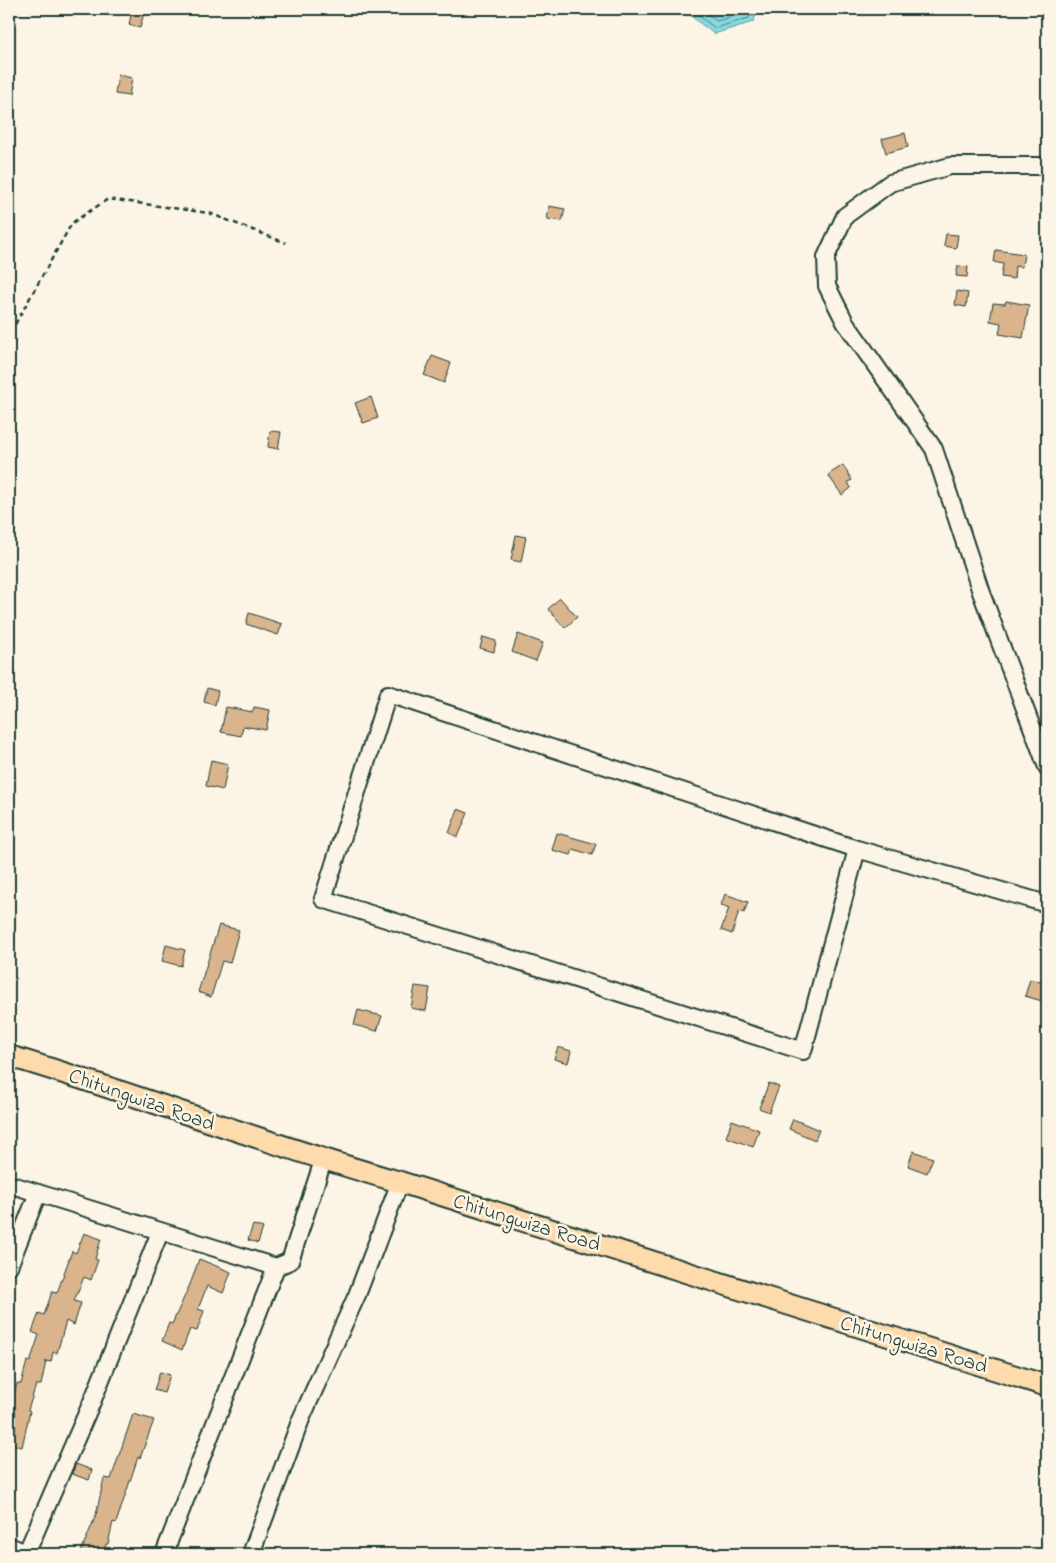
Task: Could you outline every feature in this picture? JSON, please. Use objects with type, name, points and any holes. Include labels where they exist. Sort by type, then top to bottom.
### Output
[{"type":"main road","name":"Chitungwiza Road","points":[[9,1056],[86,1079],[323,1161],[400,1182],[1047,1386]]},
{"type":"street","points":[[1047,166],[950,166],[890,183],[845,216],[826,257],[827,286],[845,322],[934,449],[981,592],[1047,767]]},
{"type":"street","points":[[857,849],[803,1051],[323,899],[388,694],[857,849],[1047,904]]},
{"type":"street","points":[[9,1184],[276,1267],[290,1261],[323,1161]]},
{"type":"street","points":[[251,1554],[301,1419],[356,1295],[400,1182]]},
{"type":"street","points":[[9,1266],[38,1193]]},
{"type":"street","points":[[9,1546],[26,1554],[94,1397],[160,1232]]},
{"type":"street","points":[[164,1554],[276,1267]]},
{"type":"path","points":[[9,330],[13,328],[72,223],[108,199],[209,213],[286,243]]},
{"type":"water","points":[[682,9],[759,9],[753,22],[714,34]]},
{"type":"building","points":[[132,10],[144,13],[140,28],[129,25]]},
{"type":"building","points":[[118,75],[132,78],[129,96],[115,94]]},
{"type":"building","points":[[905,133],[908,147],[886,153],[882,139]]},
{"type":"building","points":[[549,206],[565,209],[562,221],[547,219]]},
{"type":"building","points":[[946,234],[958,235],[956,248],[944,246]]},
{"type":"building","points":[[996,250],[1024,254],[1022,267],[1015,266],[1014,279],[1001,277],[1003,264],[994,262]]},
{"type":"building","points":[[958,266],[968,267],[967,277],[956,276]]},
{"type":"building","points":[[957,291],[968,293],[966,307],[955,305]]},
{"type":"building","points":[[1006,301],[1029,305],[1023,338],[999,334],[1001,323],[990,321],[993,303],[1005,304]]},
{"type":"building","points":[[432,356],[451,363],[444,383],[424,375]]},
{"type":"building","points":[[371,397],[378,418],[363,423],[355,403]]},
{"type":"building","points":[[270,431],[281,432],[278,449],[268,447]]},
{"type":"building","points":[[843,465],[852,480],[848,482],[851,488],[842,495],[828,475]]},
{"type":"building","points":[[516,535],[526,537],[521,562],[511,560]]},
{"type":"building","points":[[560,598],[577,617],[565,628],[548,609]]},
{"type":"building","points":[[249,613],[282,624],[278,635],[246,624]]},
{"type":"building","points":[[518,634],[543,643],[536,661],[512,652]]},
{"type":"building","points":[[483,637],[496,641],[494,652],[480,648]]},
{"type":"building","points":[[207,688],[218,691],[215,705],[204,702]]},
{"type":"building","points":[[226,707],[253,712],[254,707],[270,710],[266,730],[243,726],[241,736],[221,732]]},
{"type":"building","points":[[211,760],[228,764],[223,790],[206,786]]},
{"type":"building","points":[[458,809],[468,813],[458,837],[449,833]]},
{"type":"building","points":[[557,833],[596,844],[592,855],[573,849],[571,855],[552,850]]},
{"type":"building","points":[[725,894],[748,902],[744,913],[739,911],[732,934],[721,930],[729,908],[721,905]]},
{"type":"building","points":[[219,925],[239,930],[230,963],[222,961],[211,997],[198,992]]},
{"type":"building","points":[[166,945],[185,950],[181,966],[162,961]]},
{"type":"building","points":[[1030,979],[1047,984],[1042,1001],[1025,996]]},
{"type":"building","points":[[415,986],[430,988],[426,1011],[411,1008]]},
{"type":"building","points":[[358,1010],[382,1016],[377,1031],[354,1025]]},
{"type":"building","points":[[558,1047],[571,1051],[568,1063],[554,1059]]},
{"type":"building","points":[[769,1083],[779,1087],[769,1112],[759,1108]]},
{"type":"building","points":[[793,1119],[819,1130],[815,1140],[789,1129]]},
{"type":"building","points":[[732,1120],[759,1130],[753,1147],[726,1137]]},
{"type":"building","points":[[913,1151],[933,1158],[927,1173],[908,1166]]},
{"type":"building","points":[[253,1225],[263,1228],[258,1243],[248,1240]]},
{"type":"building","points":[[84,1233],[101,1239],[95,1259],[98,1260],[91,1280],[84,1277],[74,1301],[81,1303],[74,1325],[66,1321],[57,1353],[53,1352],[51,1362],[46,1361],[41,1385],[36,1385],[28,1410],[30,1411],[22,1447],[9,1444],[14,1422],[9,1420],[9,1405],[11,1406],[17,1383],[21,1384],[27,1361],[30,1362],[39,1335],[32,1332],[39,1313],[44,1315],[52,1292],[57,1293],[72,1251],[76,1253]]},
{"type":"building","points":[[199,1259],[231,1272],[223,1293],[207,1286],[198,1309],[204,1311],[197,1331],[190,1329],[182,1350],[162,1341],[169,1323],[172,1324],[191,1282]]},
{"type":"building","points":[[160,1372],[170,1375],[164,1393],[154,1390]]},
{"type":"building","points":[[133,1414],[154,1420],[140,1458],[138,1457],[116,1523],[113,1522],[108,1544],[106,1544],[103,1554],[80,1554],[96,1515],[104,1478],[111,1479]]},
{"type":"building","points":[[76,1464],[92,1470],[89,1480],[72,1474]]}]
